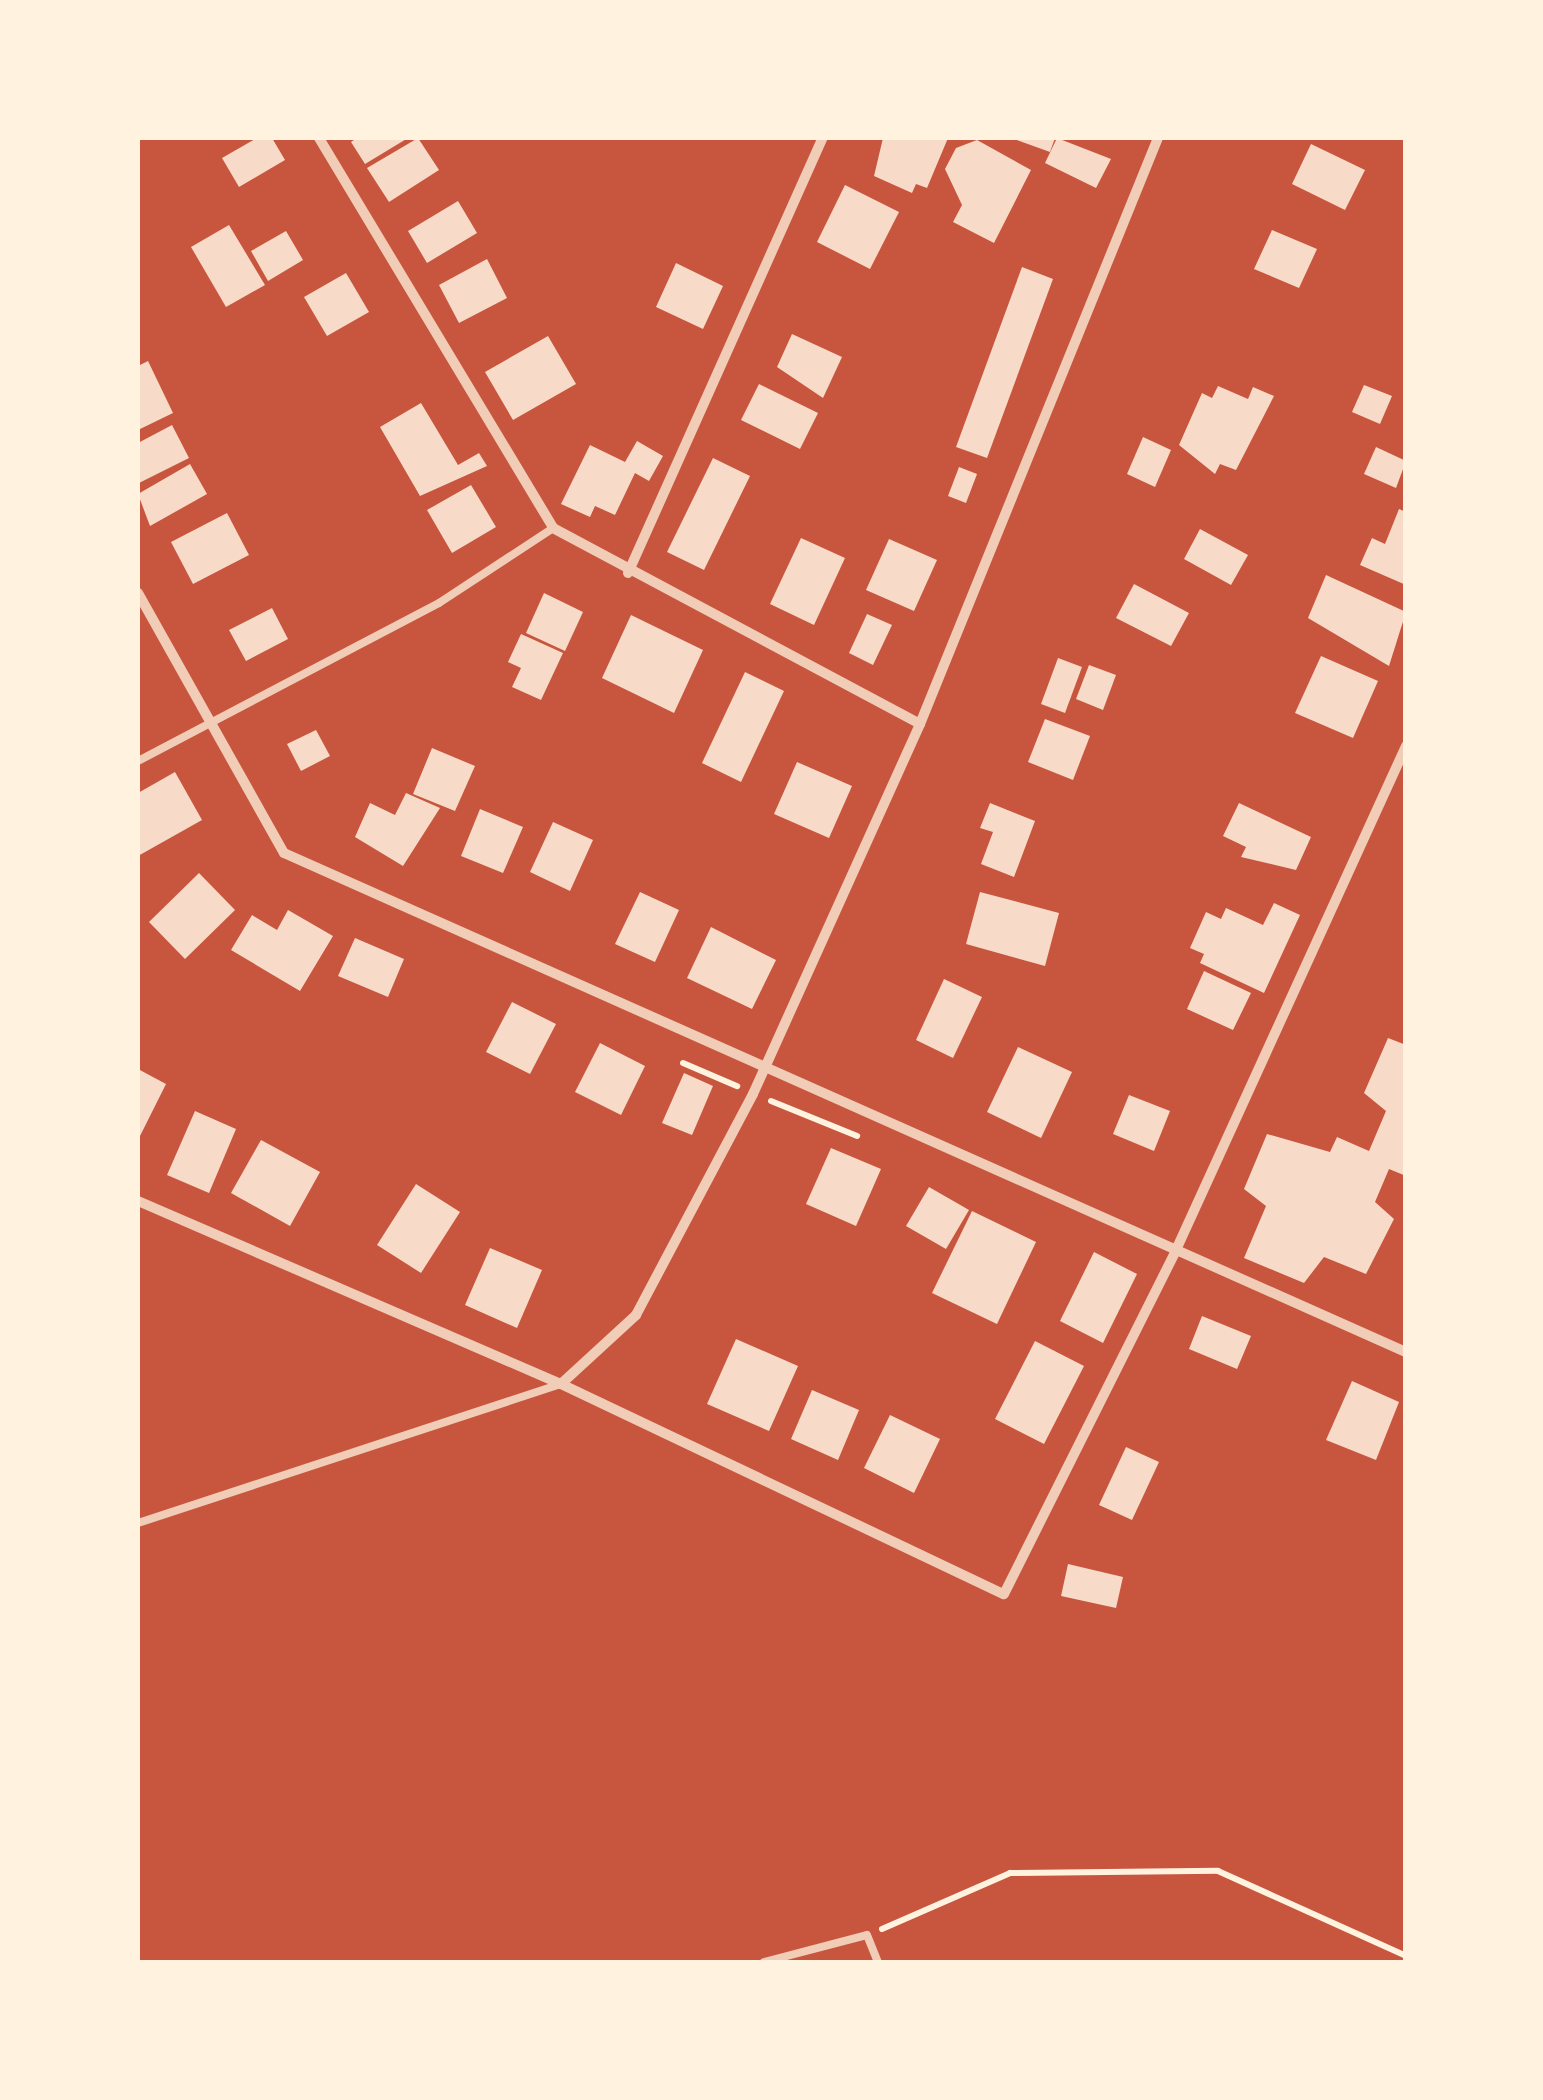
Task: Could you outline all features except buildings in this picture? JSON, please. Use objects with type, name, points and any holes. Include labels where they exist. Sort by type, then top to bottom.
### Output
[{"type":"street","points":[[319,138],[553,528],[628,574],[920,724]]},
{"type":"street","points":[[628,574],[822,138]]},
{"type":"street","points":[[562,1384],[636,1315],[764,1070],[920,724],[1158,138]]},
{"type":"street","points":[[138,593],[284,853],[764,1070],[1406,1352]]},
{"type":"street","points":[[138,1201],[562,1384],[1004,1594],[1176,1250],[1406,746]]},
{"type":"lane","points":[[138,761],[206,719],[439,602],[553,528]]},
{"type":"lane","points":[[138,1523],[562,1384]]},
{"type":"lane","points":[[764,1962],[867,1935],[878,1962]]},
{"type":"path","points":[[683,1064],[742,1088]]},
{"type":"path","points":[[867,1935],[1010,1873],[1218,1871],[1406,1956]]}]
